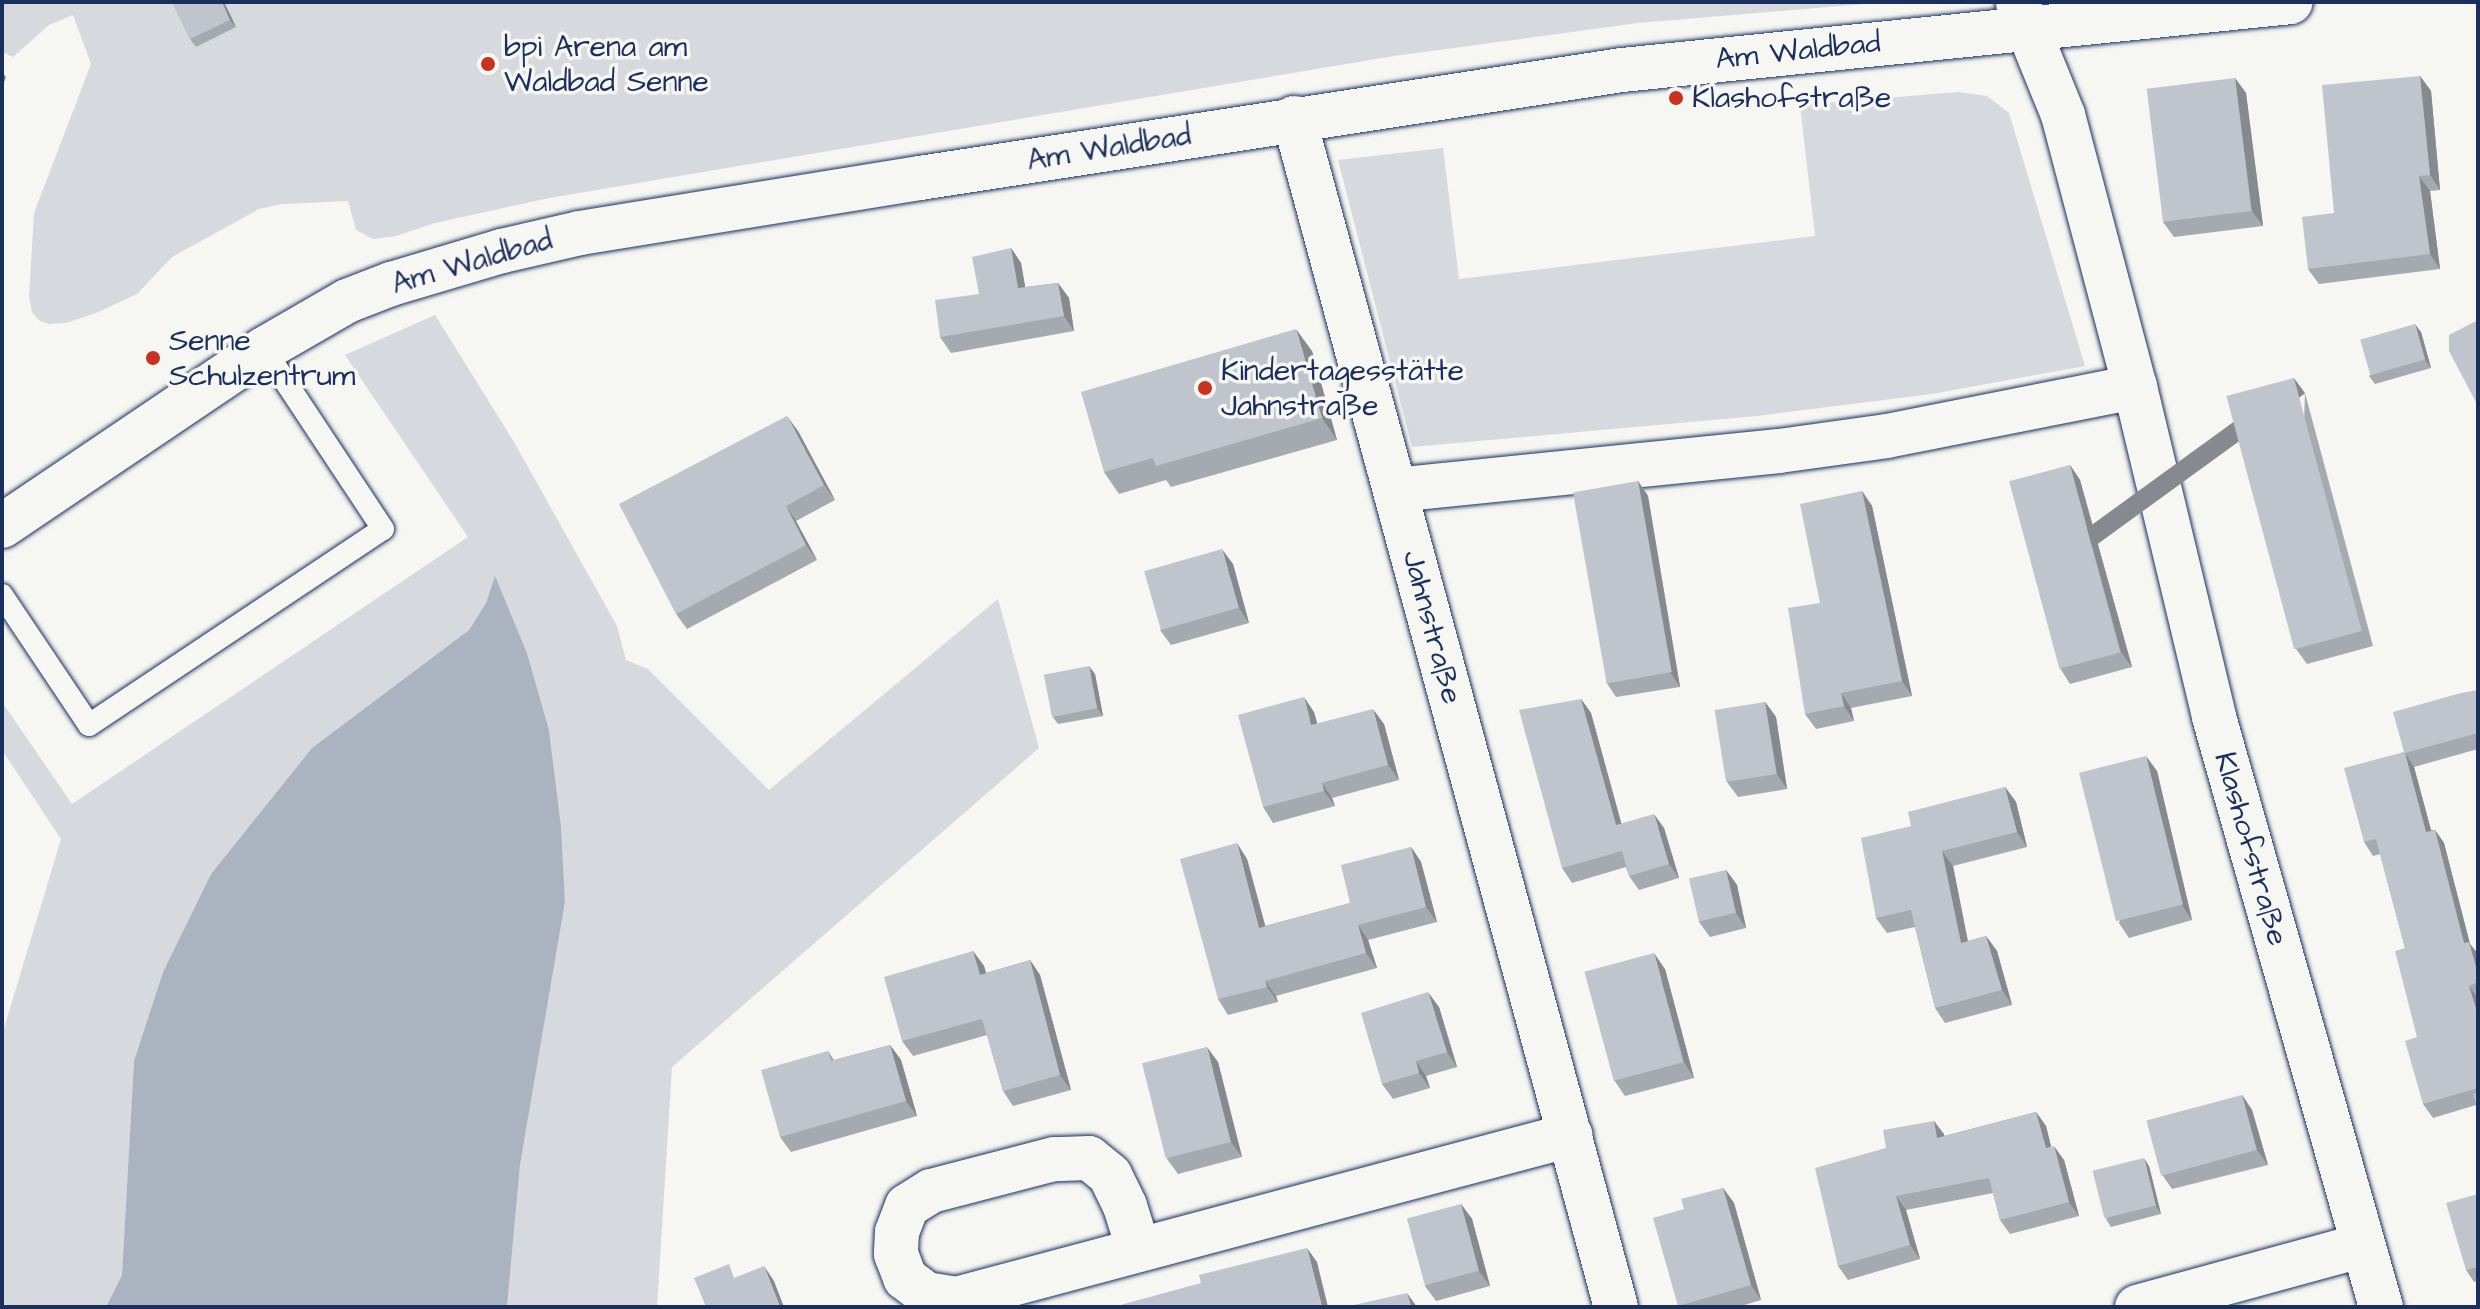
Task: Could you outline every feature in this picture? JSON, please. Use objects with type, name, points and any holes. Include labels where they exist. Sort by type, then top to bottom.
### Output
[{"type":"street","name":"Am Waldbad","points":[[2,526],[264,349],[347,301],[391,284],[565,236],[1294,118],[2022,15],[2291,2]]},
{"type":"street","name":"Klashofstraße","points":[[2022,15],[2063,115],[2135,387],[2214,717],[2381,1307]]},
{"type":"street","name":"Jahnstraße","points":[[1294,118],[1616,1307]]},
{"type":"street","points":[[1395,490],[1810,447],[1887,436],[2135,387]]},
{"type":"street","points":[[1138,1248],[1125,1206],[1110,1175],[1089,1158],[1054,1159],[931,1191],[907,1206],[897,1232],[896,1254],[905,1278],[926,1294],[956,1299],[1570,1135]]},
{"type":"street","points":[[2137,1307],[2363,1245]]},
{"type":"lane","points":[[2,595],[89,725],[383,529],[264,349]]},
{"type":"shaded area","points":[[2,2],[1889,2],[1638,23],[1394,56],[549,198],[373,239],[356,230],[348,201],[282,204],[259,209],[172,257],[137,294],[96,313],[66,323],[49,324],[40,321],[32,312],[29,296],[34,213],[91,64],[73,15],[49,25],[13,57],[2,52]]},
{"type":"shaded area","points":[[1958,92],[1987,96],[2009,113],[2085,366],[1932,394],[1757,416],[1412,447],[1338,160],[1443,148],[1459,279],[1815,236],[1800,105]]},
{"type":"shaded area","points":[[435,315],[514,442],[617,626],[626,660],[648,669],[769,790],[998,599],[1039,748],[672,1067],[657,1307],[507,1307],[520,1165],[565,902],[561,826],[549,730],[527,653],[495,577],[486,603],[469,630],[312,748],[211,874],[163,972],[134,1061],[122,1275],[106,1307],[2,1307],[2,1035],[61,839],[2,750],[2,702],[72,804],[468,537],[345,355]]},
{"type":"shaded area","points":[[495,576],[527,653],[549,730],[561,826],[565,902],[520,1165],[507,1307],[106,1307],[122,1275],[134,1061],[163,972],[211,874],[312,748],[469,630],[486,603]]},
{"type":"building","points":[[172,2],[222,2],[230,20],[190,39]]},
{"type":"building","points":[[2420,76],[2430,175],[2419,176],[2430,254],[2308,269],[2302,217],[2334,213],[2322,85]]},
{"type":"building","points":[[2235,78],[2251,211],[2163,222],[2147,89]]},
{"type":"building","points":[[1011,248],[1018,288],[1058,283],[1064,316],[940,337],[935,300],[979,294],[972,257]]},
{"type":"building","points":[[2478,320],[2478,406],[2449,351],[2449,335]]},
{"type":"building","points":[[2415,324],[2425,360],[2370,375],[2360,340]]},
{"type":"building","points":[[1296,329],[1322,418],[1156,466],[1153,458],[1104,472],[1081,392]]},
{"type":"building","points":[[2294,378],[2362,631],[2294,649],[2226,396]]},
{"type":"building","points":[[787,416],[824,485],[786,506],[806,545],[676,614],[619,504]]},
{"type":"building","points":[[2070,465],[2120,652],[2059,669],[2009,481]]},
{"type":"building","points":[[1638,481],[1672,672],[1607,684],[1573,492]]},
{"type":"building","points":[[1862,491],[1902,681],[1841,693],[1844,706],[1805,714],[1788,608],[1820,603],[1800,504]]},
{"type":"building","points":[[1222,549],[1239,608],[1161,630],[1144,571]]},
{"type":"building","points":[[1089,666],[1097,708],[1052,717],[1044,675]]},
{"type":"building","points":[[2478,690],[2478,733],[2405,753],[2426,832],[2435,830],[2464,943],[2469,942],[2478,974],[2478,982],[2469,986],[2478,1015],[2478,1088],[2423,1104],[2405,1041],[2417,1037],[2395,951],[2405,948],[2376,839],[2364,842],[2344,768],[2404,752],[2393,712]]},
{"type":"building","points":[[1304,697],[1311,725],[1373,709],[1388,765],[1322,783],[1324,791],[1263,807],[1238,715]]},
{"type":"building","points":[[1581,699],[1616,825],[1654,814],[1669,864],[1629,876],[1622,851],[1562,868],[1519,710]]},
{"type":"building","points":[[1765,702],[1776,774],[1726,782],[1715,710]]},
{"type":"building","points":[[2146,756],[2183,904],[2116,921],[2079,773]]},
{"type":"building","points":[[2005,787],[2017,832],[1942,851],[1961,943],[1986,936],[2002,990],[1935,1008],[1911,910],[1876,918],[1861,838],[1911,826],[1908,812]]},
{"type":"building","points":[[1237,843],[1259,928],[1350,903],[1341,865],[1411,847],[1426,907],[1358,925],[1366,953],[1265,981],[1267,987],[1218,999],[1180,859]]},
{"type":"building","points":[[1726,870],[1736,913],[1699,921],[1689,879]]},
{"type":"building","points":[[973,951],[980,975],[1030,960],[1060,1075],[1003,1091],[982,1019],[902,1041],[884,977]]},
{"type":"building","points":[[1654,953],[1683,1062],[1614,1081],[1584,972]]},
{"type":"building","points":[[1428,992],[1447,1052],[1416,1061],[1419,1073],[1382,1084],[1361,1013]]},
{"type":"building","points":[[890,1045],[906,1101],[780,1137],[761,1070],[828,1051],[831,1061]]},
{"type":"building","points":[[1207,1047],[1231,1142],[1166,1158],[1142,1063]]},
{"type":"building","points":[[2478,1092],[2478,1110],[2473,1094]]},
{"type":"building","points":[[2242,1095],[2257,1150],[2161,1176],[2146,1121]]},
{"type":"building","points":[[2036,1112],[2046,1148],[2054,1146],[2069,1202],[2000,1220],[1989,1178],[1896,1196],[1910,1245],[1838,1266],[1815,1168],[1886,1148],[1883,1130],[1934,1121],[1937,1138]]},
{"type":"building","points":[[2144,1158],[2156,1206],[2104,1218],[2093,1171]]},
{"type":"building","points":[[1723,1188],[1751,1285],[1678,1306],[1653,1218],[1684,1209],[1681,1199]]},
{"type":"building","points":[[2478,1194],[2478,1267],[2466,1270],[2446,1203]]},
{"type":"building","points":[[1461,1204],[1479,1271],[1425,1285],[1407,1218]]},
{"type":"building","points":[[1307,1248],[1322,1307],[1113,1307],[1201,1283],[1199,1275]]},
{"type":"building","points":[[729,1264],[734,1278],[764,1266],[780,1307],[706,1307],[694,1278]]},
{"type":"building","points":[[1407,1293],[1411,1307],[1345,1307]]},
{"type":"place","name":"bpi Arena am Waldbad Senne","points":[[488,64]]},
{"type":"place","name":"Klashofstraße","points":[[1676,98]]},
{"type":"place","name":"Senne Schulzentrum","points":[[153,358]]},
{"type":"place","name":"Kindertagesstätte Jahnstraße","points":[[1205,388]]}]
